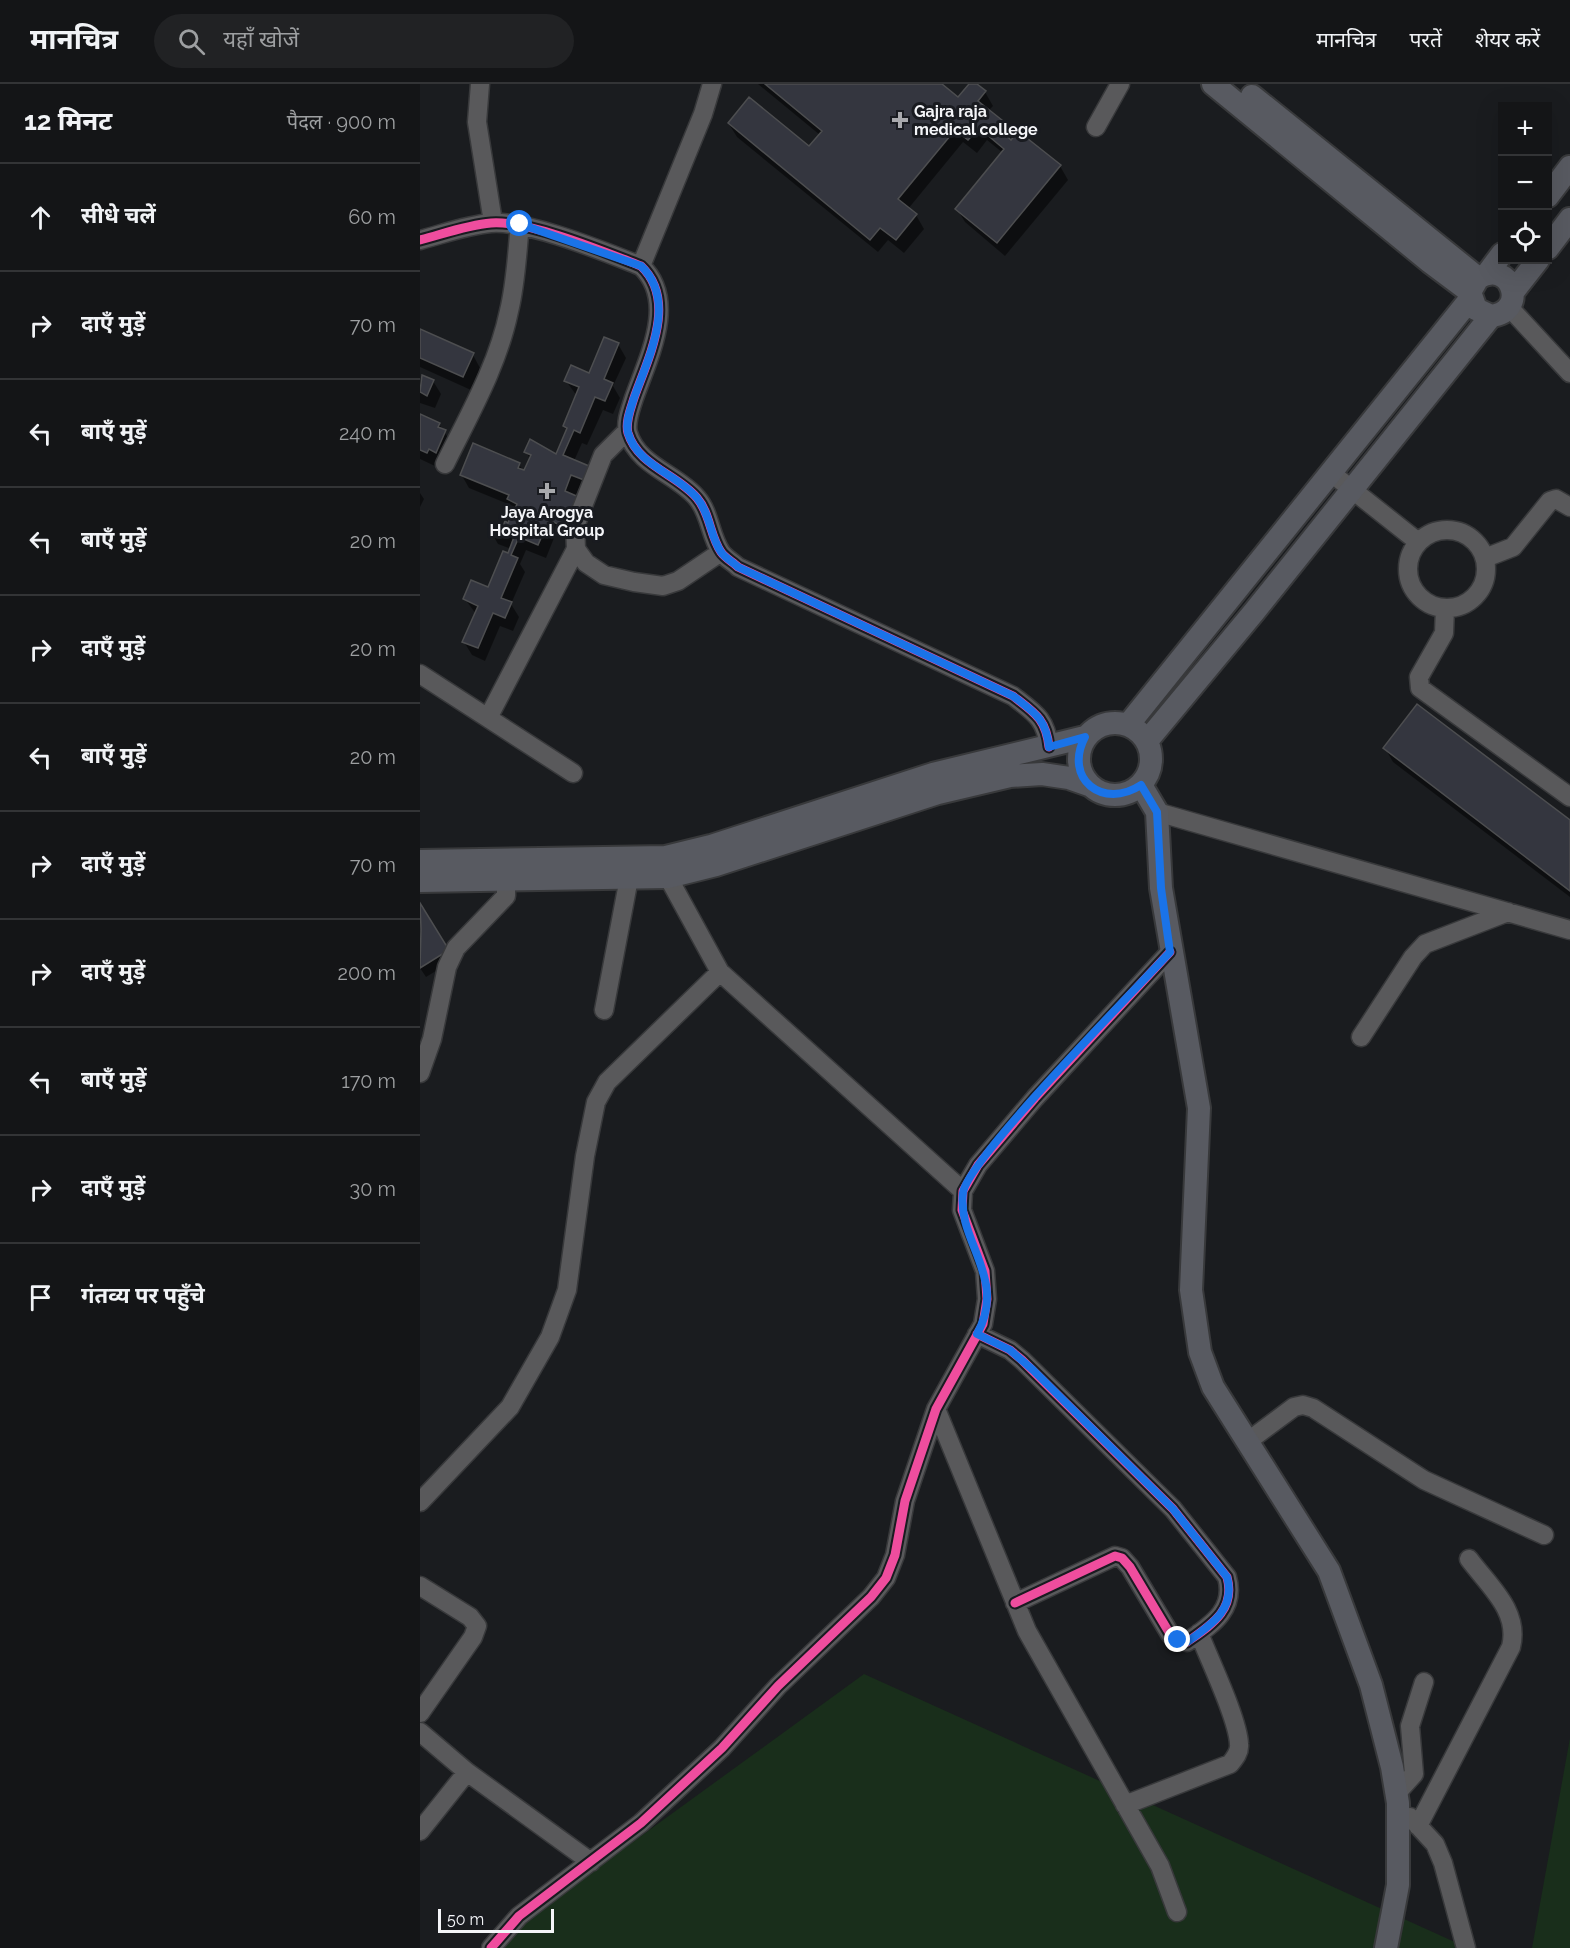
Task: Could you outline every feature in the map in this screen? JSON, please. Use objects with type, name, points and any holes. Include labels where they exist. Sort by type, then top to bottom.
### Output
[{"type":"main road","points":[[1213,84],[1430,262],[1476,285],[1504,277],[1504,305]]},
{"type":"main road","points":[[1237,84],[1476,285],[1480,312],[1504,305]]},
{"type":"main road","points":[[1552,191],[1570,167]]},
{"type":"main road","points":[[1552,243],[1570,219]]},
{"type":"main road","points":[[1128,725],[1498,260]]},
{"type":"main road","points":[[1147,741],[1504,305],[1535,264]]},
{"type":"main road","points":[[420,861],[667,867],[716,865],[938,793],[1010,776],[1042,774],[1069,778],[1089,785],[1101,793],[1115,796],[1129,793],[1141,785],[1152,764],[1147,741],[1128,725],[1105,724],[1085,737],[933,774],[711,846],[667,867],[629,878],[420,880]]},
{"type":"main road","points":[[1085,737],[1078,759],[1081,773],[1089,785]]},
{"type":"main road","points":[[1141,785],[1157,812],[1161,888],[1170,952],[1192,1060],[1199,1108],[1199,1154],[1191,1290],[1200,1352],[1213,1387],[1329,1571],[1371,1684],[1397,1799],[1398,1885],[1386,1948]]},
{"type":"street","points":[[480,84],[477,122],[493,222]]},
{"type":"street","points":[[641,266],[703,114],[712,84]]},
{"type":"street","points":[[1096,127],[1120,84]]},
{"type":"street","points":[[420,240],[493,222],[520,224],[641,266],[651,276],[656,287],[659,315],[655,338],[629,412],[627,431],[634,447],[648,462],[697,498],[721,552],[738,567],[1013,696],[1036,714],[1047,728],[1049,747]]},
{"type":"street","points":[[445,464],[486,379],[503,334],[512,294],[520,224]]},
{"type":"street","points":[[1504,305],[1570,373]]},
{"type":"street","points":[[488,718],[576,549],[575,526],[603,454],[627,431]]},
{"type":"street","points":[[1330,472],[1418,542]]},
{"type":"street","points":[[1485,558],[1513,547],[1550,501],[1556,499],[1570,507]]},
{"type":"street","points":[[1450,529],[1473,538],[1485,558],[1486,572],[1483,585],[1475,597],[1464,604],[1445,608],[1425,602],[1408,580],[1407,566],[1410,553],[1418,542],[1438,530],[1450,529]]},
{"type":"street","points":[[576,549],[586,563],[604,574],[634,582],[663,586],[678,581],[721,552]]},
{"type":"street","points":[[1445,608],[1444,633],[1419,676],[1420,688],[1570,797]]},
{"type":"street","points":[[420,674],[573,773]]},
{"type":"street","points":[[1157,812],[1570,930]]},
{"type":"street","points":[[667,867],[720,972],[963,1191]]},
{"type":"street","points":[[604,1010],[629,878]]},
{"type":"street","points":[[420,1073],[432,1039],[456,948],[506,896],[506,880]]},
{"type":"street","points":[[1361,1037],[1413,957],[1425,945],[1508,912]]},
{"type":"street","points":[[491,1948],[519,1916],[641,1823],[722,1748],[778,1686],[871,1596],[886,1578],[895,1555],[905,1501],[936,1409],[982,1324],[987,1299],[985,1271],[962,1210],[963,1191],[978,1165],[1035,1098],[1170,952]]},
{"type":"street","points":[[420,1502],[510,1407],[550,1337],[567,1290],[585,1155],[596,1102],[607,1083],[694,994],[720,972]]},
{"type":"street","points":[[977,1334],[1010,1350],[1033,1370],[1173,1509],[1227,1577],[1230,1588],[1226,1609],[1187,1642],[1170,1634],[1130,1567],[1122,1558],[1115,1556],[1015,1604]]},
{"type":"street","points":[[1246,1442],[1294,1407],[1303,1405],[1424,1480],[1544,1535]]},
{"type":"street","points":[[936,1409],[1027,1631],[1160,1866],[1177,1912]]},
{"type":"street","points":[[1418,1826],[1511,1647],[1514,1635],[1513,1620],[1505,1606],[1469,1559]]},
{"type":"street","points":[[420,1586],[470,1617],[477,1626],[473,1637],[420,1713]]},
{"type":"street","points":[[1125,1805],[1230,1764],[1238,1755],[1239,1743],[1235,1726],[1200,1633]]},
{"type":"street","points":[[1424,1682],[1410,1726],[1414,1774],[1397,1799],[1435,1844],[1443,1863],[1466,1948]]},
{"type":"street","points":[[420,1732],[466,1772],[591,1862]]},
{"type":"street","points":[[420,1831],[466,1772]]},
{"type":"green space","points":[[864,1674],[1468,1948],[487,1948]]},
{"type":"green space","points":[[1570,1738],[1570,1948],[1532,1948]]},
{"type":"building","points":[[765,84],[942,84],[958,97],[969,84],[977,84],[986,91],[978,101],[1012,128],[1006,135],[1011,140],[1018,131],[1061,165],[997,243],[955,209],[1004,149],[979,128],[968,140],[955,130],[898,199],[917,214],[896,240],[880,228],[870,240],[728,123],[749,97],[809,146],[822,131]]},
{"type":"building","points":[[420,329],[474,353],[463,377],[420,358]]},
{"type":"building","points":[[604,337],[619,343],[604,379],[613,383],[605,401],[595,397],[580,433],[574,430],[563,455],[589,466],[584,480],[571,475],[565,491],[581,498],[576,512],[569,509],[562,526],[549,520],[538,545],[519,537],[511,555],[518,558],[501,598],[512,602],[505,618],[493,613],[478,648],[462,642],[478,606],[463,599],[471,580],[488,587],[503,551],[508,553],[514,537],[504,533],[503,536],[489,530],[491,524],[502,529],[505,521],[508,523],[510,518],[504,515],[507,508],[514,511],[517,504],[507,499],[509,495],[460,475],[473,443],[520,463],[518,468],[524,470],[531,455],[524,452],[530,439],[556,454],[567,428],[563,426],[579,387],[564,381],[571,365],[589,373]]},
{"type":"building","points":[[422,375],[434,380],[427,396],[420,392]]},
{"type":"building","points":[[420,414],[440,423],[438,427],[446,430],[436,453],[429,449],[427,453],[420,450]]},
{"type":"building","points":[[1417,704],[1570,820],[1570,891],[1383,748]]},
{"type":"building","points":[[420,903],[449,950],[420,968],[421,929]]},
{"type":"cycle path","points":[[420,240],[473,226],[507,223],[566,238],[641,266],[652,280],[659,313],[652,348],[629,415],[628,433],[640,454],[697,498],[705,511],[717,546],[723,554],[738,567],[1013,696],[1038,717],[1045,730],[1049,747]]},
{"type":"cycle path","points":[[491,1948],[519,1916],[641,1823],[722,1748],[778,1686],[871,1597],[886,1578],[895,1555],[905,1501],[936,1409],[983,1324],[987,1299],[985,1271],[962,1210],[963,1191],[978,1165],[1035,1098],[1170,952]]},
{"type":"cycle path","points":[[977,1334],[1010,1350],[1022,1360],[1173,1509],[1227,1577],[1229,1589],[1225,1608],[1219,1616],[1187,1642],[1170,1634],[1130,1567],[1122,1558],[1115,1556],[1015,1603]]},
{"type":"place","name":"Gajra raja medical college","points":[[900,120]]},
{"type":"place","name":"Jaya Arogya Hospital Group","points":[[547,491]]},
{"type":"route","points":[[520,224],[619,257],[641,266],[651,276],[656,287],[659,315],[655,338],[629,412],[627,431],[634,447],[648,462],[688,490],[704,507],[721,552],[738,567],[977,677],[1013,696],[1036,714],[1047,728],[1049,747],[1085,737],[1078,759],[1081,773],[1089,785],[1101,793],[1115,796],[1129,793],[1141,785],[1157,812],[1161,888],[1170,952],[1035,1098],[978,1165],[963,1191],[962,1210],[985,1271],[987,1299],[982,1324],[977,1334],[1010,1350],[1033,1370],[1173,1509],[1227,1577],[1230,1588],[1226,1609],[1217,1619],[1187,1642],[1178,1640]]}]
